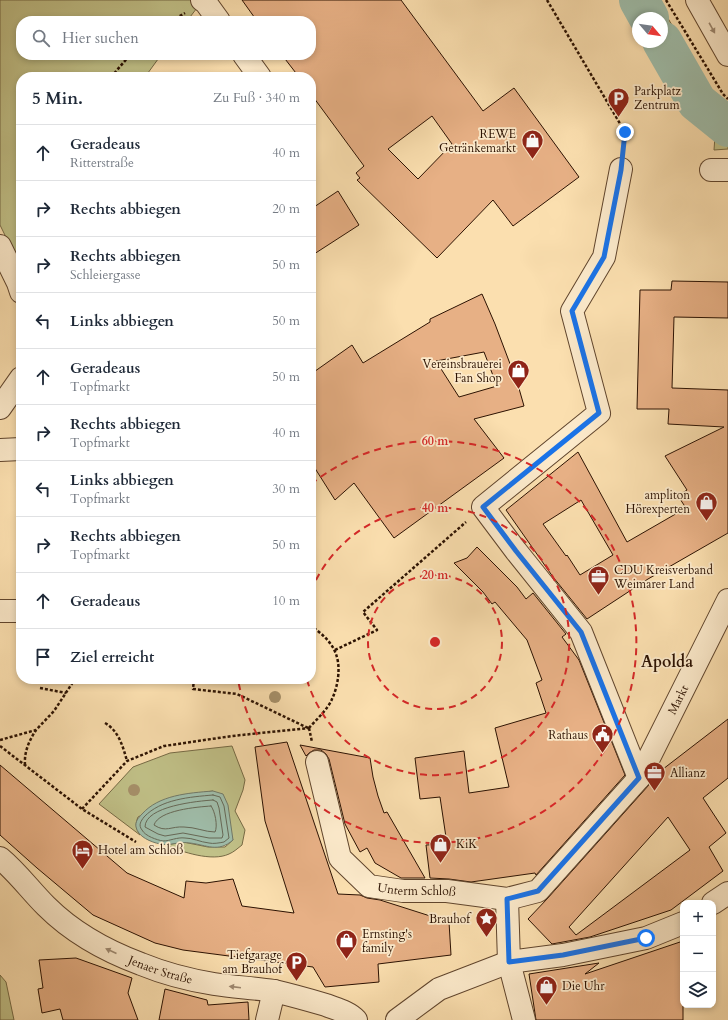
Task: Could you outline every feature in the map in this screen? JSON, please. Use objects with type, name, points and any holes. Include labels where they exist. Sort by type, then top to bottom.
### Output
[{"type":"street","points":[[202,0],[215,16]]},
{"type":"street","points":[[697,0],[728,55]]},
{"type":"street","points":[[248,60],[256,72]]},
{"type":"street","points":[[621,170],[604,257],[572,311],[599,413],[483,507],[581,632],[639,778]]},
{"type":"street","points":[[0,246],[16,279]]},
{"type":"street","points":[[0,408],[16,385]]},
{"type":"street","points":[[0,450],[16,450]]},
{"type":"street","name":"Markt","points":[[507,899],[538,891],[639,778],[728,600]]},
{"type":"street","points":[[0,611],[16,611]]},
{"type":"street","name":"Unterm Schloß","points":[[317,762],[340,858],[369,886],[403,892],[447,891],[507,899]]},
{"type":"street","name":"Jenaer Straße","points":[[0,858],[8,864],[46,907],[71,928],[103,948],[142,964],[181,976],[213,984],[274,991],[337,1009],[355,1019]]},
{"type":"street","points":[[716,902],[728,893]]},
{"type":"street","points":[[507,899],[509,962],[524,1020]]},
{"type":"street","points":[[397,1020],[439,989],[509,962],[563,955],[646,938],[680,924]]},
{"type":"street","points":[[267,1020],[274,991]]},
{"type":"path","points":[[547,0],[625,132],[621,170]]},
{"type":"path","points":[[666,0],[722,94],[728,99]]},
{"type":"path","points":[[115,72],[126,60]]},
{"type":"path","points":[[335,650],[377,630],[363,612],[483,507]]},
{"type":"path","points":[[82,809],[127,761],[164,746],[232,736],[308,728],[332,700],[337,685],[339,667],[335,650],[323,634],[316,629]]},
{"type":"path","points":[[25,765],[24,756],[30,739],[36,730],[54,711],[72,684]]},
{"type":"path","points":[[193,684],[193,688],[237,694],[308,728]]},
{"type":"path","points":[[40,688],[66,693]]},
{"type":"path","points":[[105,723],[112,727],[121,741],[127,761]]},
{"type":"path","points":[[0,740],[36,730]]},
{"type":"path","points":[[0,746],[82,809],[136,842]]},
{"type":"green space","points":[[0,0],[203,0],[191,16],[16,16],[16,60],[157,60],[149,72],[16,72],[16,258],[0,225]]},
{"type":"green space","points":[[642,0],[657,0],[664,12],[649,12]]},
{"type":"green space","points":[[668,18],[718,102],[728,111],[728,123],[698,99],[668,46]]},
{"type":"green space","points":[[698,107],[728,130],[728,149],[714,150],[715,136]]},
{"type":"green space","points":[[232,746],[245,780],[235,811],[245,830],[242,845],[229,854],[206,857],[188,853],[166,845],[183,842],[208,847],[225,847],[233,840],[213,791],[177,796],[138,817],[136,826],[140,835],[99,804],[133,767],[170,753]]},
{"type":"green space","points":[[0,975],[6,982],[14,1020],[0,1020]]},
{"type":"water","points":[[213,791],[223,794],[228,805],[233,840],[228,844],[212,847],[186,843],[160,844],[145,838],[137,831],[136,822],[138,819],[149,808],[157,803],[174,796]]},
{"type":"building","points":[[242,0],[401,0],[483,111],[514,88],[579,177],[513,226],[493,200],[437,258],[357,180],[360,178],[356,173],[364,166],[316,101],[316,72],[295,72],[286,60],[316,60],[316,16],[253,16]],"holes":[[[432,116],[452,144],[418,179],[388,149]]]},
{"type":"building","points":[[338,191],[359,225],[316,253],[316,206]]},
{"type":"building","points":[[672,281],[728,282],[728,318],[674,317],[672,388],[728,390],[728,533],[648,579],[587,619],[553,577],[506,510],[578,452],[627,542],[686,508],[678,496],[687,490],[665,456],[724,427],[668,424],[669,409],[637,409],[640,290],[671,290]],"holes":[[[581,500],[613,555],[580,575],[567,555],[566,556],[543,524]]]},
{"type":"building","points":[[482,294],[518,385],[524,406],[474,419],[504,458],[394,538],[354,483],[335,500],[316,470],[316,370],[352,345],[363,363],[430,322],[430,319]],"holes":[[[484,352],[497,386],[459,397],[436,361]]]},
{"type":"building","points":[[477,547],[517,587],[526,599],[533,593],[566,634],[562,637],[579,660],[625,775],[536,875],[535,873],[471,882],[430,878],[426,845],[447,844],[440,797],[420,799],[415,758],[464,751],[469,793],[509,787],[495,728],[546,713],[536,683],[542,680],[527,640],[495,602],[492,604],[483,592],[454,563],[467,558]]},
{"type":"building","points":[[728,719],[728,778],[703,798],[726,833],[709,847],[723,871],[684,900],[680,900],[680,903],[671,910],[590,937],[552,944],[528,919],[648,786],[654,776]],"holes":[[[668,817],[690,850],[576,935],[569,927]]]},
{"type":"building","points":[[287,742],[338,894],[360,895],[367,898],[380,900],[449,922],[451,955],[378,964],[379,982],[325,987],[313,967],[183,950],[155,943],[93,915],[0,835],[0,765],[127,873],[184,898],[186,881],[206,883],[233,879],[242,906],[294,913],[265,821],[255,747]]},
{"type":"building","points":[[300,745],[370,758],[373,777],[384,813],[387,812],[425,878],[401,878],[375,863],[367,848],[360,852],[345,824],[329,759],[321,750],[314,750],[306,756]]},
{"type":"building","points":[[680,942],[680,1008],[683,1008],[683,1020],[536,1020],[529,974],[599,963],[585,974]]},
{"type":"building","points":[[76,958],[132,978],[128,993],[138,1020],[63,1020],[60,1009],[42,1013],[38,989],[43,988],[39,960]]},
{"type":"building","points":[[165,989],[207,1000],[208,1005],[248,1002],[249,1020],[159,1020]]},
{"type":"waterway","points":[[639,0],[646,12]]},
{"type":"waterway","points":[[666,48],[697,102],[728,127]]},
{"type":"place","name":"Parkplatz Zentrum","points":[[619,118]]},
{"type":"place","name":"REWE Getränkemarkt","points":[[532,160]]},
{"type":"place","name":"Vereinsbrauerei Fan Shop","points":[[518,390]]},
{"type":"place","name":"ampliton Hörexperten","points":[[706,522]]},
{"type":"place","name":"CDU Kreisverband Weimarer Land","points":[[598,596]]},
{"type":"place","name":"Rathaus","points":[[603,754]]},
{"type":"place","name":"Allianz","points":[[654,792]]},
{"type":"place","name":"KiK","points":[[440,864]]},
{"type":"place","name":"Hotel am Schloß","points":[[82,870]]},
{"type":"place","name":"Brauhof","points":[[486,938]]},
{"type":"place","name":"Ernsting's family","points":[[346,960]]},
{"type":"place","name":"Tiefgarage am Brauhof","points":[[297,982]]},
{"type":"place","name":"Die Uhr","points":[[547,1006]]},
{"type":"district","name":"Apolda","points":[[667,661]]},
{"type":"route","points":[[625,132],[621,170],[604,257],[572,311],[599,413],[483,507],[581,632],[639,778],[538,891],[507,899],[509,962],[563,955],[646,938]]}]
